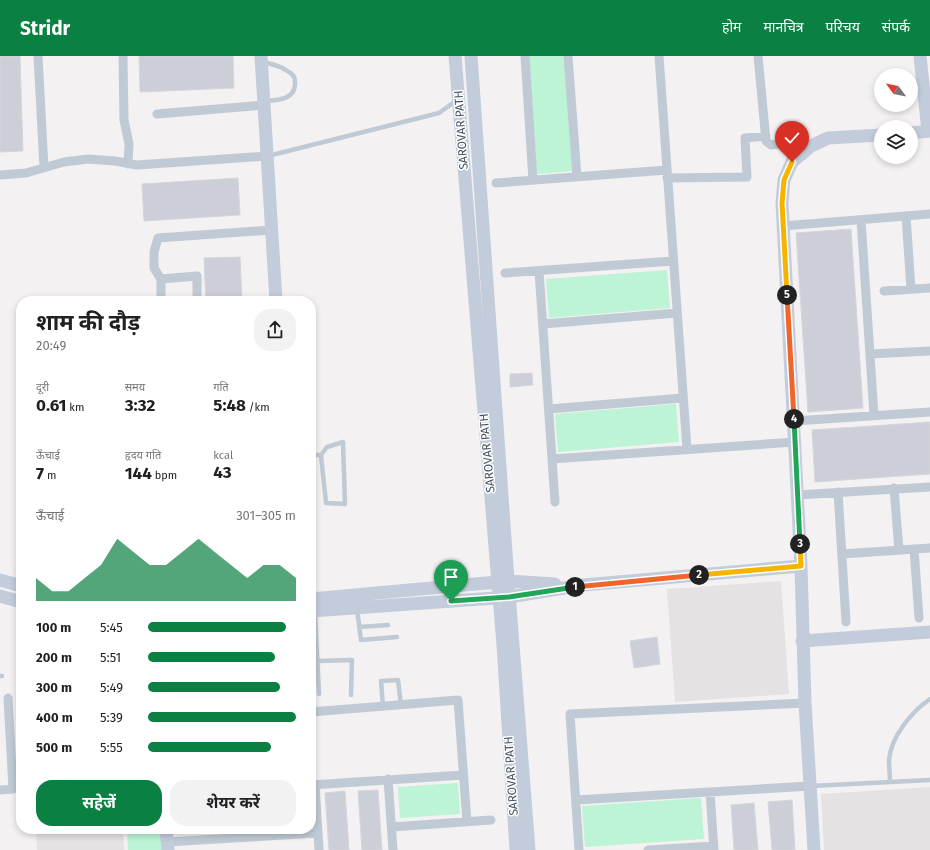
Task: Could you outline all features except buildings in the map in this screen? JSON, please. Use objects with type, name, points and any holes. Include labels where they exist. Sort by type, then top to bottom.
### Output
[{"type":"street","points":[[38,56],[44,168]]},
{"type":"street","points":[[123,56],[124,120],[129,144],[128,164]]},
{"type":"street","name":"SAROVAR PATH","points":[[455,56],[502,582],[529,850]]},
{"type":"street","name":"SAROVAR PATH","points":[[471,56],[502,582]]},
{"type":"street","points":[[525,56],[533,180]]},
{"type":"street","points":[[568,56],[577,177]]},
{"type":"street","points":[[659,56],[687,449]]},
{"type":"street","points":[[758,56],[766,141],[771,145],[801,142],[811,146]]},
{"type":"street","points":[[918,132],[929,131],[920,56]]},
{"type":"street","points":[[261,59],[276,296]]},
{"type":"street","points":[[157,114],[263,103]]},
{"type":"street","points":[[814,850],[805,703],[798,495],[782,203],[784,180],[792,162],[811,146],[828,138],[874,135]]},
{"type":"street","points":[[496,183],[577,177],[667,174],[747,177],[745,138],[766,136]]},
{"type":"street","points":[[0,175],[26,173],[64,162],[88,159],[115,161],[137,166],[267,156]]},
{"type":"street","points":[[783,226],[930,214]]},
{"type":"street","points":[[906,216],[911,289]]},
{"type":"street","points":[[861,220],[874,415]]},
{"type":"street","points":[[161,296],[161,279],[154,268],[154,252],[158,238],[271,230]]},
{"type":"street","points":[[505,273],[673,261]]},
{"type":"street","points":[[539,270],[555,502]]},
{"type":"street","points":[[161,279],[197,276],[197,296]]},
{"type":"street","points":[[884,291],[930,288]]},
{"type":"street","points":[[543,324],[677,313]]},
{"type":"street","points":[[870,354],[930,351]]},
{"type":"street","points":[[549,409],[683,398]]},
{"type":"street","points":[[794,421],[930,412]]},
{"type":"street","points":[[552,459],[795,442]]},
{"type":"street","points":[[798,495],[930,486]]},
{"type":"street","points":[[894,488],[899,550]]},
{"type":"street","points":[[838,492],[846,622]]},
{"type":"street","points":[[842,554],[930,548]]},
{"type":"street","points":[[914,549],[919,618]]},
{"type":"street","points":[[316,607],[356,608],[504,597],[583,585],[801,566]]},
{"type":"street","points":[[0,580],[16,585]]},
{"type":"street","points":[[316,606],[502,582],[583,585]]},
{"type":"street","points":[[0,596],[16,601]]},
{"type":"street","name":"SAROVAR PATH","points":[[504,597],[516,850]]},
{"type":"street","points":[[802,641],[930,632]]},
{"type":"street","points":[[0,790],[13,788],[8,698]]},
{"type":"street","points":[[316,712],[458,700],[467,822]]},
{"type":"street","points":[[579,850],[570,714],[805,703]]},
{"type":"street","points":[[316,785],[463,774]]},
{"type":"street","points":[[388,779],[393,850]]},
{"type":"street","points":[[576,800],[810,786]]},
{"type":"street","points":[[648,850],[714,848],[710,792]]},
{"type":"street","points":[[316,814],[319,850]]},
{"type":"street","points":[[392,827],[491,820]]},
{"type":"street","points":[[167,834],[168,846],[251,834]]},
{"type":"lane","points":[[261,59],[290,72],[294,77],[295,83],[295,89],[291,95],[280,100],[263,103]]},
{"type":"lane","points":[[267,156],[439,113],[458,99]]},
{"type":"lane","points":[[343,442],[345,504],[326,503],[322,455],[328,447],[343,442]]},
{"type":"lane","points":[[316,455],[322,455]]},
{"type":"lane","points":[[356,608],[361,640],[397,637]]},
{"type":"lane","points":[[359,627],[388,625]]},
{"type":"lane","points":[[316,650],[319,694]]},
{"type":"lane","points":[[317,661],[352,660],[352,695]]},
{"type":"lane","points":[[383,706],[381,681],[398,680],[401,705]]},
{"type":"lane","points":[[890,782],[889,761],[894,743],[912,714],[930,699]]},
{"type":"lane","points":[[810,786],[930,780]]},
{"type":"shaded area","points":[[781,581],[789,694],[675,702],[667,589]]},
{"type":"shaded area","points":[[930,787],[930,850],[824,850],[821,794]]},
{"type":"shaded area","points":[[36,834],[123,834],[124,850],[37,850]]},
{"type":"green space","points":[[529,56],[565,56],[572,171],[537,174]]},
{"type":"green space","points":[[667,270],[670,308],[549,318],[546,279]]},
{"type":"green space","points":[[676,404],[679,442],[558,452],[555,414]]},
{"type":"green space","points":[[458,783],[460,814],[400,818],[398,787]]},
{"type":"green space","points":[[701,798],[704,839],[585,847],[582,806]]},
{"type":"green space","points":[[127,834],[160,834],[162,850],[128,850]]},
{"type":"route","points":[[451,601],[509,597],[583,585],[801,566],[782,203],[784,180],[792,162]]}]
